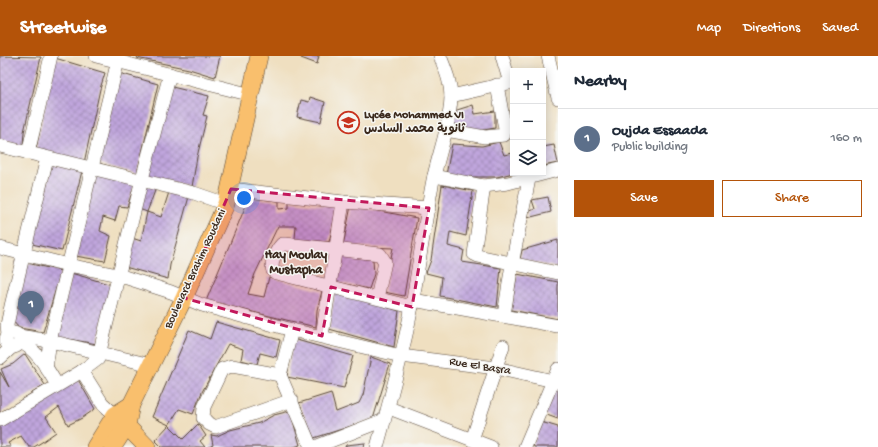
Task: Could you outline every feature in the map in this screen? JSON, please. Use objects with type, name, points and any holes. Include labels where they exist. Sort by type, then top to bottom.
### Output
[{"type":"main road","name":"Boulevard Brahim Roudani","points":[[95,447],[118,433],[184,298],[229,197],[252,95],[259,56]]},
{"type":"main road","points":[[118,433],[147,447]]},
{"type":"street","points":[[28,153],[51,56]]},
{"type":"street","points":[[96,56],[118,59],[252,95]]},
{"type":"street","points":[[377,447],[384,420],[389,408],[401,356],[412,303],[434,176],[446,130],[451,96],[447,72],[440,56]]},
{"type":"street","points":[[446,130],[485,137],[504,136],[507,83],[502,56]]},
{"type":"street","points":[[548,56],[552,78],[558,98]]},
{"type":"street","points":[[46,368],[50,341],[93,168],[118,59]]},
{"type":"street","points":[[0,420],[82,371],[98,359],[170,74]]},
{"type":"street","points":[[451,96],[507,83]]},
{"type":"street","points":[[0,146],[194,193],[229,197],[344,202],[429,208]]},
{"type":"street","points":[[47,158],[10,306],[7,324],[15,340],[28,347],[46,368],[57,385]]},
{"type":"street","points":[[434,176],[484,186],[529,179],[558,170]]},
{"type":"street","points":[[504,315],[512,264],[529,179]]},
{"type":"street","points":[[484,186],[474,254],[512,264],[558,273]]},
{"type":"street","points":[[322,336],[344,202]]},
{"type":"street","points":[[377,298],[385,262],[380,254],[282,244],[272,264],[273,271],[276,273],[377,298],[504,315],[558,326]]},
{"type":"street","name":"Rue El Basra","points":[[0,248],[68,265],[118,275],[171,292],[202,305],[292,330],[401,356],[496,368],[557,378]]},
{"type":"street","points":[[292,330],[280,375],[311,447]]},
{"type":"street","points":[[15,340],[50,341],[151,365]]},
{"type":"street","points":[[0,358],[15,340]]},
{"type":"street","points":[[472,440],[503,346]]},
{"type":"street","points":[[280,375],[226,366],[222,369],[204,407],[203,418],[215,427],[292,400]]},
{"type":"street","points":[[82,371],[102,403],[118,433]]},
{"type":"street","points":[[525,447],[557,378]]},
{"type":"street","points":[[389,408],[491,447]]},
{"type":"street","points":[[315,447],[384,420]]},
{"type":"highlighted area","points":[[231,189],[429,208],[412,307],[331,287],[322,336],[184,298]]},
{"type":"building","points":[[0,56],[41,57],[24,132],[23,146],[0,141]]},
{"type":"building","points":[[138,56],[220,56],[215,77],[189,69],[137,58]]},
{"type":"building","points":[[302,56],[319,56],[317,64],[301,58]]},
{"type":"building","points":[[55,58],[105,73],[100,89],[84,163],[36,149]]},
{"type":"building","points":[[119,73],[158,84],[137,174],[98,163]]},
{"type":"building","points":[[168,86],[209,96],[203,115],[207,116],[197,157],[192,187],[146,176]]},
{"type":"building","points":[[310,97],[325,102],[321,122],[297,117],[301,100],[309,102]]},
{"type":"building","points":[[473,105],[475,114],[495,111],[495,128],[478,131],[453,126],[457,110]]},
{"type":"building","points":[[499,142],[504,155],[510,154],[510,174],[497,177],[460,177],[446,175],[452,144],[482,146]]},
{"type":"building","points":[[554,145],[558,163],[546,165],[546,146]]},
{"type":"building","points":[[52,164],[82,171],[62,251],[32,244]]},
{"type":"building","points":[[95,171],[136,181],[127,207],[119,206],[115,221],[103,217],[100,231],[111,236],[105,261],[75,256]]},
{"type":"building","points":[[144,185],[156,188],[147,212],[139,209]]},
{"type":"building","points":[[442,185],[473,191],[466,236],[450,232],[448,246],[464,250],[462,262],[501,268],[497,307],[440,296],[442,277],[426,273],[431,260]]},
{"type":"building","points":[[170,189],[190,193],[170,265],[168,279],[125,267],[132,238],[141,241],[147,212],[161,217]]},
{"type":"building","points":[[548,197],[551,212],[527,218],[528,212],[535,209],[532,200]]},
{"type":"building","points":[[249,198],[279,201],[279,209],[289,208],[289,202],[337,207],[329,242],[295,239],[296,226],[278,226],[255,274],[248,294],[264,297],[269,277],[322,291],[317,310],[316,327],[206,301]]},
{"type":"building","points":[[351,206],[417,218],[404,296],[384,292],[393,248],[343,246]]},
{"type":"building","points":[[558,240],[558,268],[520,259],[522,250]]},
{"type":"building","points":[[341,255],[373,260],[374,274],[369,289],[336,282]]},
{"type":"building","points":[[27,263],[61,271],[43,332],[19,328],[12,320]]},
{"type":"building","points":[[71,273],[112,285],[97,344],[56,337]]},
{"type":"building","points":[[517,274],[558,282],[558,319],[511,310]]},
{"type":"building","points":[[335,291],[399,311],[394,347],[329,329]]},
{"type":"building","points":[[216,322],[280,340],[276,357],[260,353],[257,364],[241,360],[243,349],[228,344],[202,392],[193,414],[179,409],[169,425],[152,417],[189,330],[210,339]]},
{"type":"building","points":[[293,339],[353,356],[344,388],[287,377]]},
{"type":"building","points":[[25,354],[45,385],[0,413],[0,372],[9,387],[1,369],[13,364]]},
{"type":"building","points":[[371,357],[390,364],[373,419],[314,438],[299,403],[331,393],[336,412],[359,403],[363,395]]},
{"type":"building","points":[[76,376],[95,409],[68,425],[59,407],[46,417],[56,432],[42,442],[34,447],[29,447],[21,436],[8,443],[11,447],[0,447],[0,425]]},
{"type":"building","points":[[556,386],[558,386],[558,419],[544,414]]},
{"type":"building","points":[[290,411],[300,445],[294,447],[209,447],[213,445],[211,435],[217,436],[230,430],[259,423],[274,415]]},
{"type":"building","points":[[541,422],[558,427],[558,447],[534,447],[533,444]]},
{"type":"building","points":[[198,424],[206,436],[200,441],[205,447],[162,447],[155,440],[169,425],[183,439]]},
{"type":"building","points":[[365,443],[364,447],[345,447],[346,445]]},
{"type":"place","name":"Lycée Mohammed VI ثانوية محمد السادس","points":[[349,123]]},
{"type":"place","name":"Oujda Essaada","points":[[31,324]]},
{"type":"district","name":"Hay Moulay Mustapha","points":[[296,262]]}]
